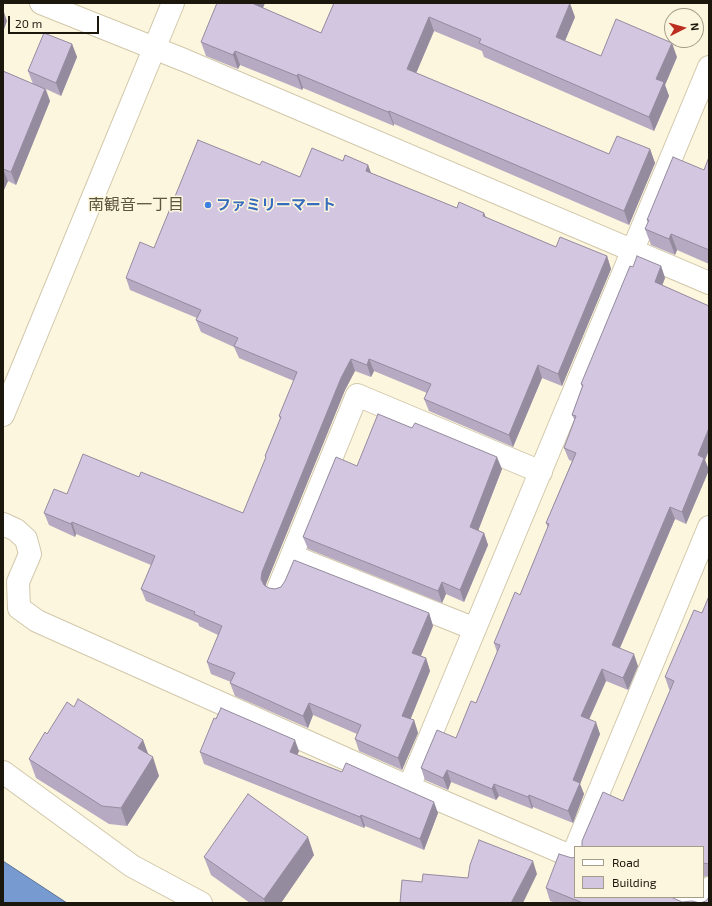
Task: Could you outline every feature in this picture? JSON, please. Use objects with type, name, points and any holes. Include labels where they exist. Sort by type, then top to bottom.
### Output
[{"type":"street","points":[[41,3],[154,48],[709,283]]},
{"type":"street","points":[[3,415],[173,3]]},
{"type":"street","points":[[409,787],[634,251],[709,67]]},
{"type":"street","points":[[278,589],[357,395],[541,472]]},
{"type":"street","points":[[3,524],[16,530],[26,539],[30,554],[18,582],[19,608],[37,621],[409,787],[574,853]]},
{"type":"street","points":[[578,846],[709,527]]},
{"type":"street","points":[[292,556],[475,629]]},
{"type":"street","points":[[3,772],[132,866],[201,903]]},
{"type":"street","points":[[703,903],[709,888]]},
{"type":"street","points":[[678,898],[691,903]]},
{"type":"water","points":[[3,861],[67,903],[3,903]]},
{"type":"building","points":[[217,3],[255,3],[254,4],[321,33],[334,3],[570,3],[556,37],[601,56],[616,19],[664,40],[664,48],[670,48],[656,79],[664,82],[649,117],[479,43],[481,39],[429,17],[407,69],[609,154],[617,136],[650,149],[624,211],[298,74],[297,76],[235,51],[233,55],[201,42]]},
{"type":"building","points":[[44,33],[72,44],[56,83],[28,71]]},
{"type":"building","points":[[3,71],[45,89],[11,172],[3,169]]},
{"type":"building","points":[[198,140],[260,165],[262,161],[300,177],[312,148],[343,161],[345,155],[368,165],[366,171],[457,208],[459,202],[484,213],[483,216],[556,247],[560,237],[607,256],[558,374],[538,365],[509,435],[424,399],[431,384],[369,359],[367,365],[351,359],[341,378],[262,572],[261,579],[264,585],[269,588],[275,589],[281,587],[294,560],[429,613],[412,653],[426,658],[402,716],[414,720],[398,758],[355,739],[361,725],[309,703],[303,716],[230,683],[235,673],[207,662],[222,626],[194,614],[195,612],[141,589],[155,556],[72,522],[71,524],[44,513],[54,489],[67,494],[83,454],[139,477],[141,472],[243,513],[266,457],[265,456],[281,417],[279,416],[297,372],[234,346],[238,338],[196,320],[201,310],[126,278],[140,242],[154,248]]},
{"type":"building","points":[[673,157],[704,170],[709,157],[709,250],[671,234],[669,239],[645,229],[649,220],[647,220]]},
{"type":"building","points":[[637,256],[661,266],[655,282],[709,306],[709,428],[698,455],[704,458],[682,512],[670,507],[612,645],[634,654],[623,678],[602,669],[581,716],[596,722],[573,780],[580,783],[568,811],[529,795],[528,797],[494,784],[492,789],[447,770],[443,778],[421,768],[437,730],[456,738],[471,701],[476,703],[500,645],[494,643],[515,592],[520,595],[549,524],[546,523],[576,453],[564,448],[576,416],[572,415],[583,385],[581,384],[630,266],[633,267]]},
{"type":"building","points":[[378,414],[412,428],[415,423],[497,457],[470,527],[484,533],[460,590],[442,582],[438,591],[303,537],[336,457],[357,466]]},
{"type":"building","points":[[709,596],[709,864],[704,863],[704,846],[582,846],[582,841],[603,792],[623,801],[674,681],[665,677],[694,610],[702,613]]},
{"type":"building","points":[[78,699],[143,740],[138,748],[153,757],[121,808],[102,806],[29,759],[45,732],[47,734],[67,702],[74,707]]},
{"type":"building","points":[[221,708],[295,740],[290,752],[342,772],[346,763],[434,802],[420,839],[361,815],[360,817],[200,752],[214,718],[216,719]]},
{"type":"building","points":[[248,794],[308,837],[264,899],[204,857]]},
{"type":"building","points":[[479,840],[533,861],[511,903],[400,903],[402,880],[422,882],[423,874],[468,878],[470,865]]},
{"type":"building","points":[[559,854],[574,857],[574,898],[673,898],[682,902],[692,901],[700,903],[583,903],[546,888]]},
{"type":"building","points":[[709,897],[709,903],[700,903],[706,901]]},
{"type":"place","name":"ファミリーマート","points":[[208,205]]},
{"type":"district","name":"南観音一丁目","points":[[136,205]]}]
